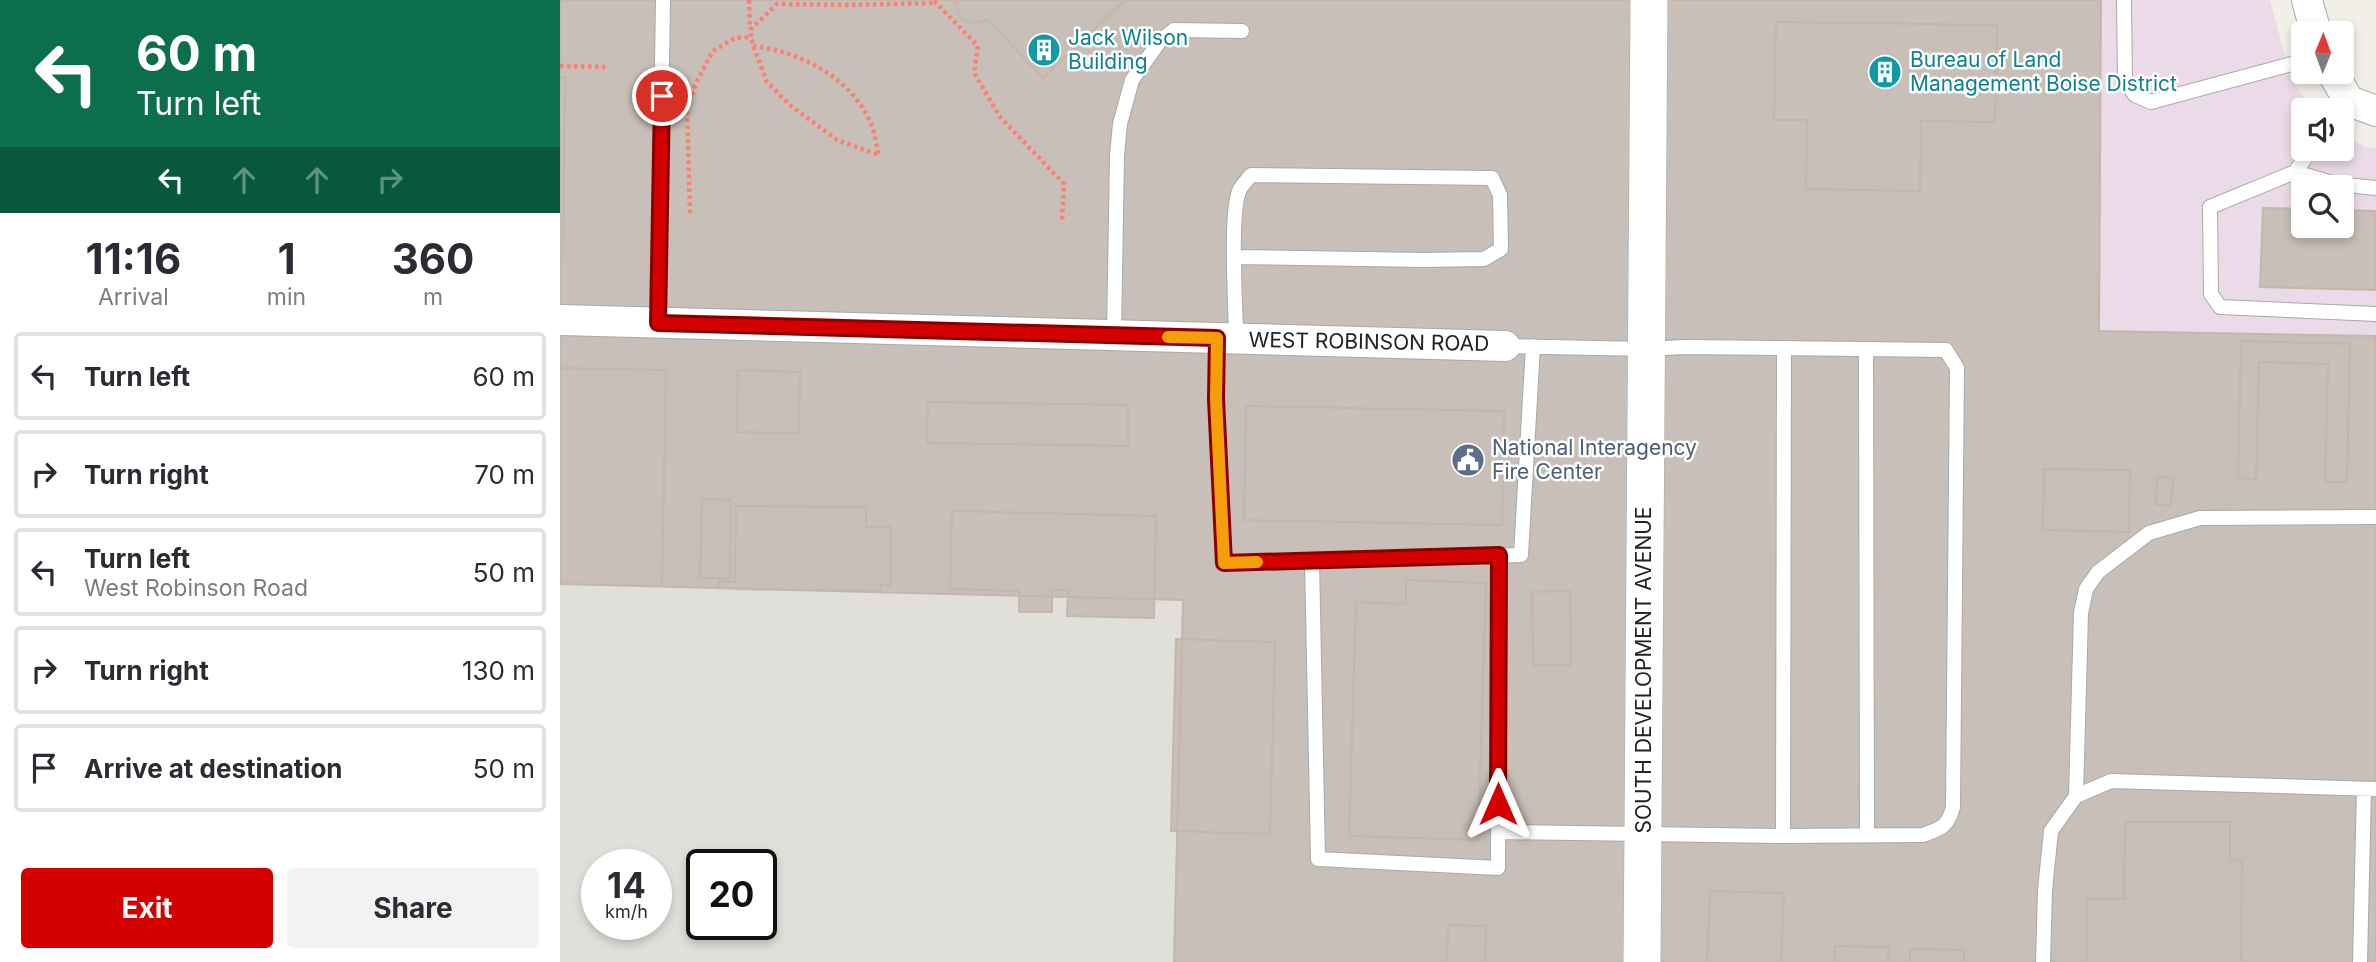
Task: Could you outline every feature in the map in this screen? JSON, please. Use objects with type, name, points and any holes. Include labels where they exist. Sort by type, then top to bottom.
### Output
[{"type":"street","name":"SOUTH DEVELOPMENT AVENUE","points":[[1642,962],[1648,0]]},
{"type":"street","points":[[2307,0],[2313,21]]},
{"type":"street","points":[[2340,84],[2355,108]]},
{"type":"street","name":"WEST ROBINSON ROAD","points":[[560,320],[1519,346]]},
{"type":"lane","points":[[658,323],[663,0]]},
{"type":"lane","points":[[2124,0],[2125,80],[2135,95],[2151,102],[2291,64]]},
{"type":"lane","points":[[1114,335],[1116,155],[1120,124],[1132,80],[1160,41],[1174,30],[1242,31]]},
{"type":"lane","points":[[2303,161],[2295,172],[2210,207],[2211,294],[2220,307],[2376,314]]},
{"type":"lane","points":[[2295,172],[2336,184],[2376,188]]},
{"type":"lane","points":[[1235,257],[1485,259],[1501,249],[1500,195],[1492,178],[1251,175],[1240,189],[1235,213],[1235,257],[1226,338],[1216,399],[1224,563],[1521,555],[1519,346],[1946,350],[1957,368],[1953,807],[1950,820],[1942,828],[1923,835],[1498,832]]},
{"type":"lane","points":[[1783,836],[1784,349]]},
{"type":"lane","points":[[1867,349],[1867,835]]},
{"type":"lane","points":[[2076,796],[2081,613],[2086,589],[2098,572],[2149,533],[2200,518],[2376,517]]},
{"type":"lane","points":[[1312,560],[1318,859],[1498,867],[1499,555]]},
{"type":"lane","points":[[2043,962],[2045,890],[2051,831],[2076,796],[2111,781],[2370,789],[2360,962]]},
{"type":"path","points":[[749,0],[753,46],[767,82],[791,106],[836,140],[879,155],[870,123],[847,87],[812,62],[772,48],[753,46]]},
{"type":"path","points":[[849,5],[855,0]]},
{"type":"path","points":[[750,30],[777,4],[849,5],[935,1],[978,46],[974,73],[1000,117],[1063,184],[1062,222]]},
{"type":"path","points":[[690,213],[687,107],[713,51],[735,38],[752,37]]},
{"type":"path","points":[[560,66],[605,67]]},
{"type":"shaded area","points":[[2101,0],[2270,0],[2291,84],[2294,84],[2304,98],[2291,98],[2291,161],[2354,161],[2354,141],[2365,147],[2376,148],[2376,336],[2099,331]]},
{"type":"shaded area","points":[[560,584],[1183,600],[1174,962],[560,962]]},
{"type":"building","name":"National Interagency Fire Center","points":[[560,0],[2101,0],[2099,331],[2376,336],[2376,962],[1174,962],[1183,600],[560,584]]},
{"type":"building","name":"Jack Wilson Building","points":[[954,0],[1125,0],[1043,78],[988,20],[972,23],[962,20]]},
{"type":"building","name":"Bureau of Land Management Boise District","points":[[1776,22],[1997,25],[1995,122],[1921,121],[1920,191],[1806,189],[1807,120],[1774,120]]},
{"type":"building","points":[[560,77],[565,77],[563,256],[560,256]]},
{"type":"building","points":[[2263,208],[2291,209],[2291,238],[2354,238],[2354,210],[2376,211],[2376,290],[2260,287]]},
{"type":"building","points":[[2241,341],[2350,344],[2347,482],[2325,482],[2328,364],[2259,362],[2256,479],[2238,478]]},
{"type":"building","points":[[560,368],[666,370],[662,586],[560,584]]},
{"type":"building","points":[[738,370],[800,372],[799,433],[737,432]]},
{"type":"building","points":[[928,402],[1128,405],[1128,446],[927,443]]},
{"type":"building","points":[[1246,406],[1504,411],[1502,525],[1244,520]]},
{"type":"building","points":[[2044,469],[2130,470],[2129,532],[2043,530]]},
{"type":"building","points":[[2157,477],[2173,478],[2171,505],[2156,505]]},
{"type":"building","points":[[702,499],[731,500],[730,578],[700,578]]},
{"type":"building","points":[[736,506],[866,507],[866,527],[891,527],[891,585],[881,585],[881,591],[719,589],[719,581],[735,582]]},
{"type":"building","points":[[952,511],[1156,516],[1154,618],[1067,616],[1068,590],[1052,590],[1052,612],[1019,612],[1019,591],[950,589]]},
{"type":"building","points":[[1406,580],[1486,583],[1478,840],[1349,836],[1356,602],[1406,604]]},
{"type":"building","points":[[1570,591],[1571,665],[1533,665],[1532,592]]},
{"type":"building","points":[[1176,639],[1275,642],[1270,834],[1171,831]]},
{"type":"building","points":[[2125,822],[2230,822],[2230,861],[2242,860],[2241,962],[2087,962],[2087,899],[2124,899]]},
{"type":"building","points":[[1710,891],[1784,893],[1781,962],[1707,962]]},
{"type":"building","points":[[1448,925],[1486,926],[1485,962],[1447,962]]},
{"type":"building","points":[[1835,946],[1889,947],[1888,962],[1835,962]]},
{"type":"building","points":[[1910,949],[1964,950],[1964,962],[1910,962]]},
{"type":"slow traffic","points":[[1168,337],[1217,338],[1216,399],[1224,563],[1257,562]]},
{"type":"place","name":"Jack Wilson Building","points":[[1044,50]]},
{"type":"place","name":"Bureau of Land Management Boise District","points":[[1885,72]]},
{"type":"place","name":"National Interagency Fire Center","points":[[1468,460]]},
{"type":"route","points":[[662,96],[658,323],[1217,338],[1216,399],[1224,563],[1499,555],[1498,804]]}]
